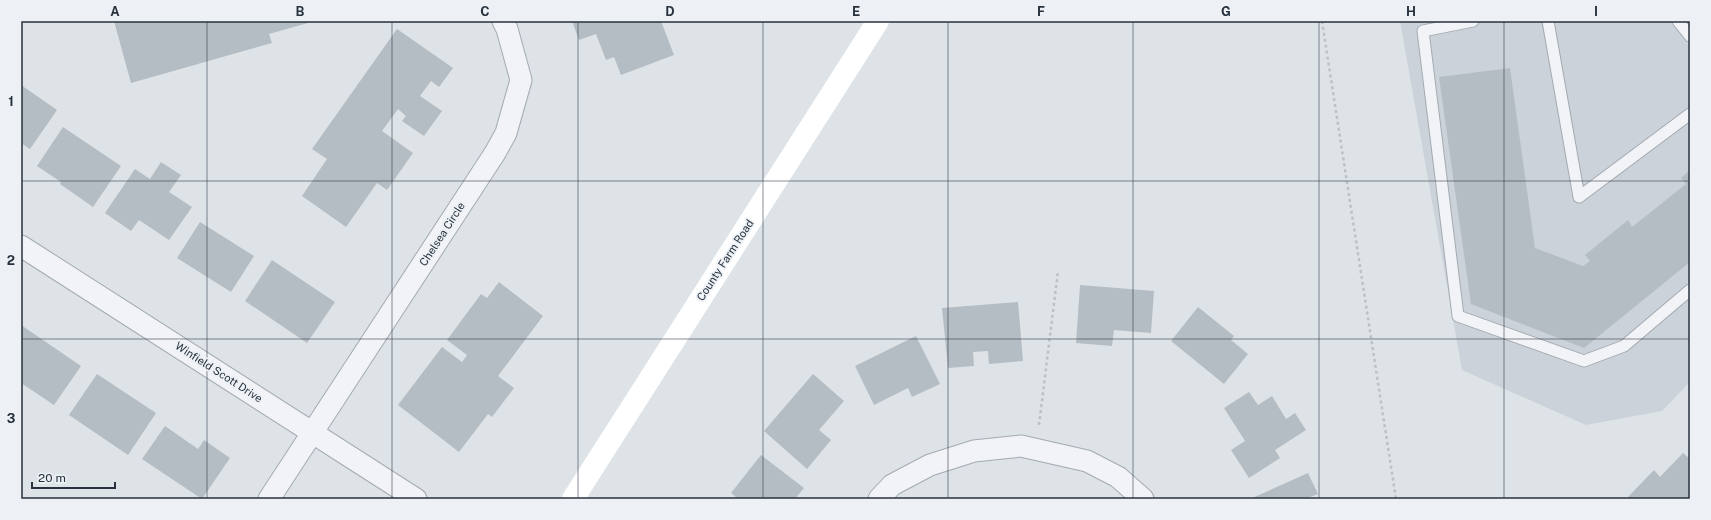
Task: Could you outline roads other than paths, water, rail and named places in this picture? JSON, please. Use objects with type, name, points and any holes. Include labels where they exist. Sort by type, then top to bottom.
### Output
[{"type":"main road","name":"County Farm Road","points":[[573,499],[878,21]]},
{"type":"street","name":"Chelsea Circle","points":[[269,499],[506,134],[521,80],[507,28],[503,21]]},
{"type":"street","name":"Winfield Scott Drive","points":[[21,246],[416,499]]},
{"type":"street","points":[[879,499],[892,485],[930,465],[974,451],[1028,448],[1087,461],[1118,478],[1142,499]]},
{"type":"lane","points":[[1473,21],[1424,31],[1458,316],[1584,361],[1624,346],[1690,290]]},
{"type":"lane","points":[[1548,21],[1579,197],[1690,114]]},
{"type":"lane","points":[[1678,21],[1690,36]]}]
